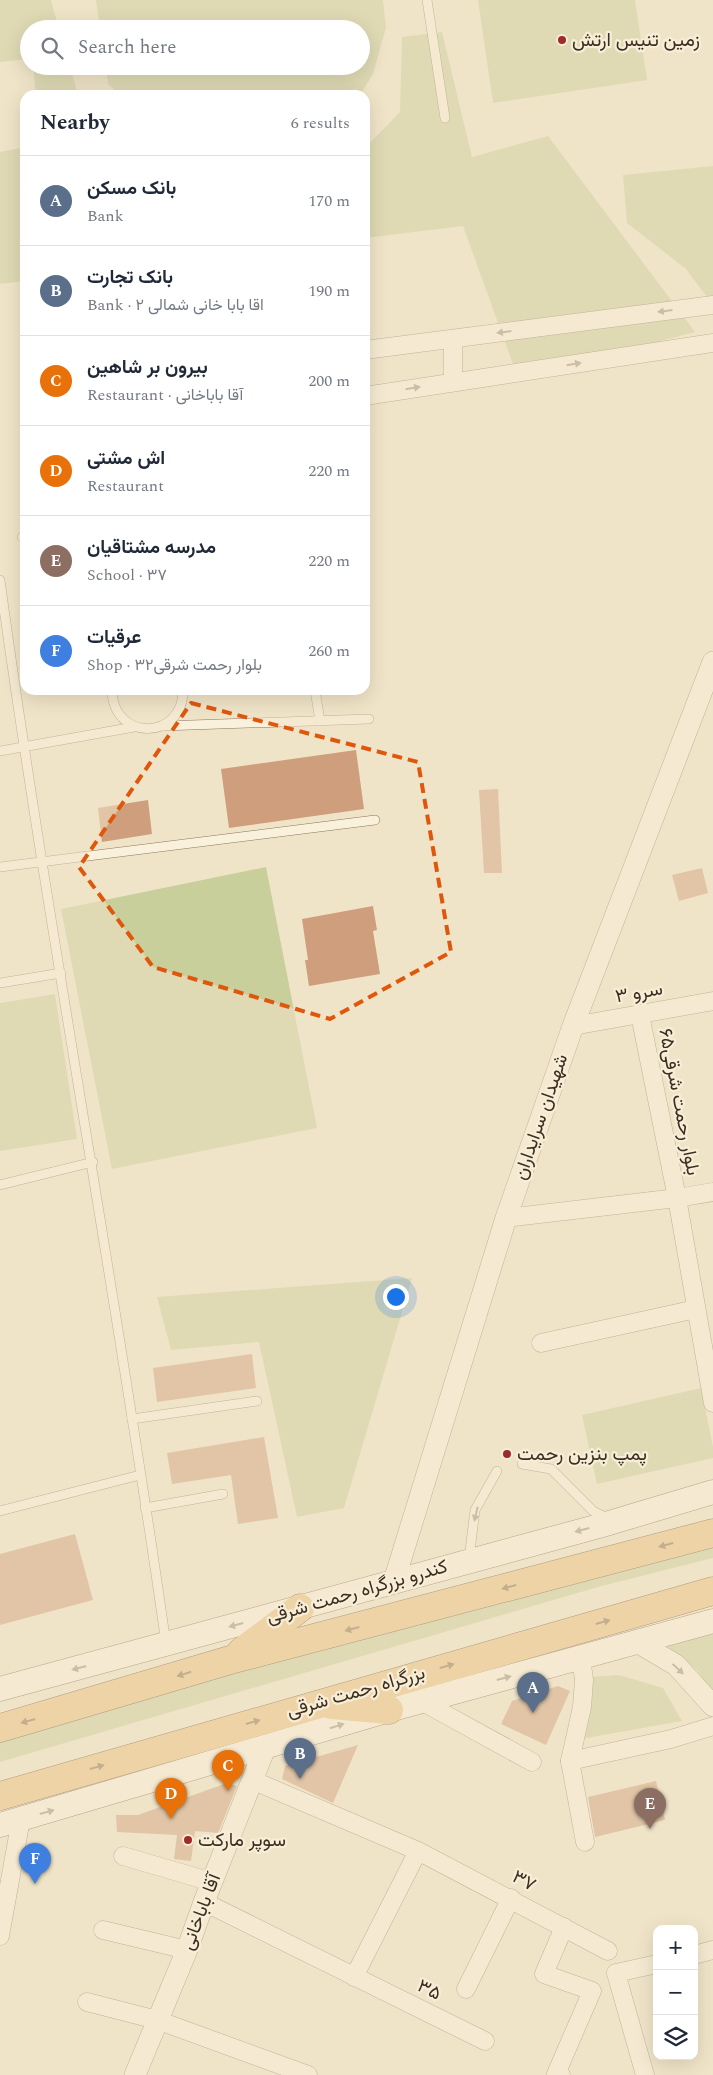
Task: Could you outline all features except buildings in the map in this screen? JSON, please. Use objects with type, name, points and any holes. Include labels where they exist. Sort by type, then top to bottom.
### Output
[{"type":"highway","points":[[0,1728],[230,1660],[713,1533]]},
{"type":"highway","name":"بزرگراه رحمت شرقی","points":[[0,1796],[713,1591]]},
{"type":"highway","points":[[230,1660],[300,1608]]},
{"type":"highway","points":[[316,1704],[389,1710]]},
{"type":"main road","name":"کندرو بزرگراه رحمت شرقی","points":[[0,1689],[614,1522],[713,1492]]},
{"type":"main road","points":[[10,1822],[389,1710],[713,1621]]},
{"type":"street","points":[[370,349],[713,305]]},
{"type":"street","points":[[453,338],[453,382]]},
{"type":"street","points":[[370,395],[713,343]]},
{"type":"street","name":"شهیدان سرایداران","points":[[394,1581],[506,1218],[572,1026],[713,662]]},
{"type":"street","name":"سرو ۳","points":[[572,1026],[713,1001]]},
{"type":"street","name":"بلوار رحمت شرقی۶۵","points":[[640,1015],[677,1198],[713,1403]]},
{"type":"street","points":[[506,1218],[713,1192]]},
{"type":"street","points":[[541,1343],[696,1309]]},
{"type":"street","points":[[637,1642],[676,1666],[713,1706]]},
{"type":"street","points":[[580,1657],[584,1680],[582,1707],[570,1761],[585,1842]]},
{"type":"street","points":[[421,1701],[532,1762]]},
{"type":"street","points":[[570,1761],[671,1739],[713,1726]]},
{"type":"street","name":"آقا باباخانی","points":[[135,2075],[187,1950],[265,1748]]},
{"type":"street","name":"۳۷","points":[[252,1780],[418,1851],[512,1898],[608,1951]]},
{"type":"street","points":[[0,1936],[10,1822]]},
{"type":"street","points":[[354,1977],[418,1851]]},
{"type":"street","points":[[124,1856],[212,1882]]},
{"type":"street","points":[[466,1989],[512,1898]]},
{"type":"street","name":"۳۵","points":[[204,1902],[485,2041]]},
{"type":"street","points":[[560,2075],[556,2074],[592,1991],[544,1974],[564,1927]]},
{"type":"street","points":[[103,1930],[187,1950]]},
{"type":"street","points":[[698,1954],[713,1950]]},
{"type":"street","points":[[645,2075],[616,1974],[653,1965]]},
{"type":"street","points":[[87,2002],[157,2020],[301,2073]]},
{"type":"lane","points":[[428,0],[445,118]]},
{"type":"lane","points":[[0,580],[42,860],[93,1162],[166,1644]]},
{"type":"lane","points":[[113,695],[114,707],[126,722],[134,727]]},
{"type":"lane","points":[[162,726],[176,715],[181,707],[182,695]]},
{"type":"lane","points":[[316,695],[320,721]]},
{"type":"lane","points":[[0,751],[134,727],[152,729],[162,726],[369,719]]},
{"type":"lane","points":[[0,867],[42,860],[375,820]]},
{"type":"lane","points":[[0,983],[61,973]]},
{"type":"lane","points":[[0,1185],[93,1162]]},
{"type":"lane","points":[[132,1419],[257,1401]]},
{"type":"lane","points":[[522,1464],[551,1469],[593,1511],[614,1522]]},
{"type":"lane","points":[[469,1561],[475,1510],[497,1471]]},
{"type":"lane","points":[[0,1511],[140,1474]]},
{"type":"lane","points":[[145,1508],[223,1494]]},
{"type":"highlighted area","points":[[191,703],[418,762],[451,952],[330,1019],[153,967],[79,867]]},
{"type":"green space","points":[[0,0],[51,0],[57,20],[20,20],[20,60],[0,62]]},
{"type":"green space","points":[[96,0],[383,0],[386,28],[373,74],[363,90],[115,90],[108,84],[107,75],[370,75],[370,20],[99,20]]},
{"type":"green space","name":"زمین تنیس ارتش","points":[[478,0],[635,0],[647,80],[493,103]]},
{"type":"green space","points":[[442,32],[472,157],[548,136],[695,332],[518,378],[463,226],[370,237],[370,143],[400,112],[402,37]]},
{"type":"green space","points":[[34,75],[72,75],[77,90],[35,90]]},
{"type":"green space","points":[[20,148],[20,282],[0,284],[0,152]]},
{"type":"green space","points":[[713,166],[713,305],[686,269],[627,223],[623,175]]},
{"type":"green space","points":[[266,867],[317,1128],[112,1169],[61,909]]},
{"type":"green space","points":[[55,994],[77,1139],[0,1151],[0,1003]]},
{"type":"green space","points":[[412,1278],[344,1508],[297,1517],[259,1342],[171,1350],[157,1297]]},
{"type":"green space","points":[[701,1388],[713,1447],[713,1458],[597,1484],[582,1415]]},
{"type":"green space","points":[[713,1543],[713,1558],[598,1587],[0,1762],[0,1740],[217,1676]]},
{"type":"green space","points":[[713,1630],[713,1697],[698,1671],[661,1641]]},
{"type":"green space","points":[[619,1675],[663,1688],[682,1721],[581,1739],[587,1677]]},
{"type":"place","name":"زمین تنیس ارتش","points":[[562,40]]},
{"type":"place","name":"پمپ بنزین رحمت","points":[[507,1454]]},
{"type":"place","name":"بانک مسکن","points":[[533,1713]]},
{"type":"place","name":"بانک تجارت","points":[[300,1779]]},
{"type":"place","name":"بیرون بر شاهین","points":[[228,1791]]},
{"type":"place","name":"اش مشتی","points":[[171,1819]]},
{"type":"place","name":"مدرسه مشتاقیان","points":[[650,1829]]},
{"type":"place","name":"سوپر مارکت","points":[[188,1840]]},
{"type":"place","name":"عرقیات","points":[[35,1884]]}]
